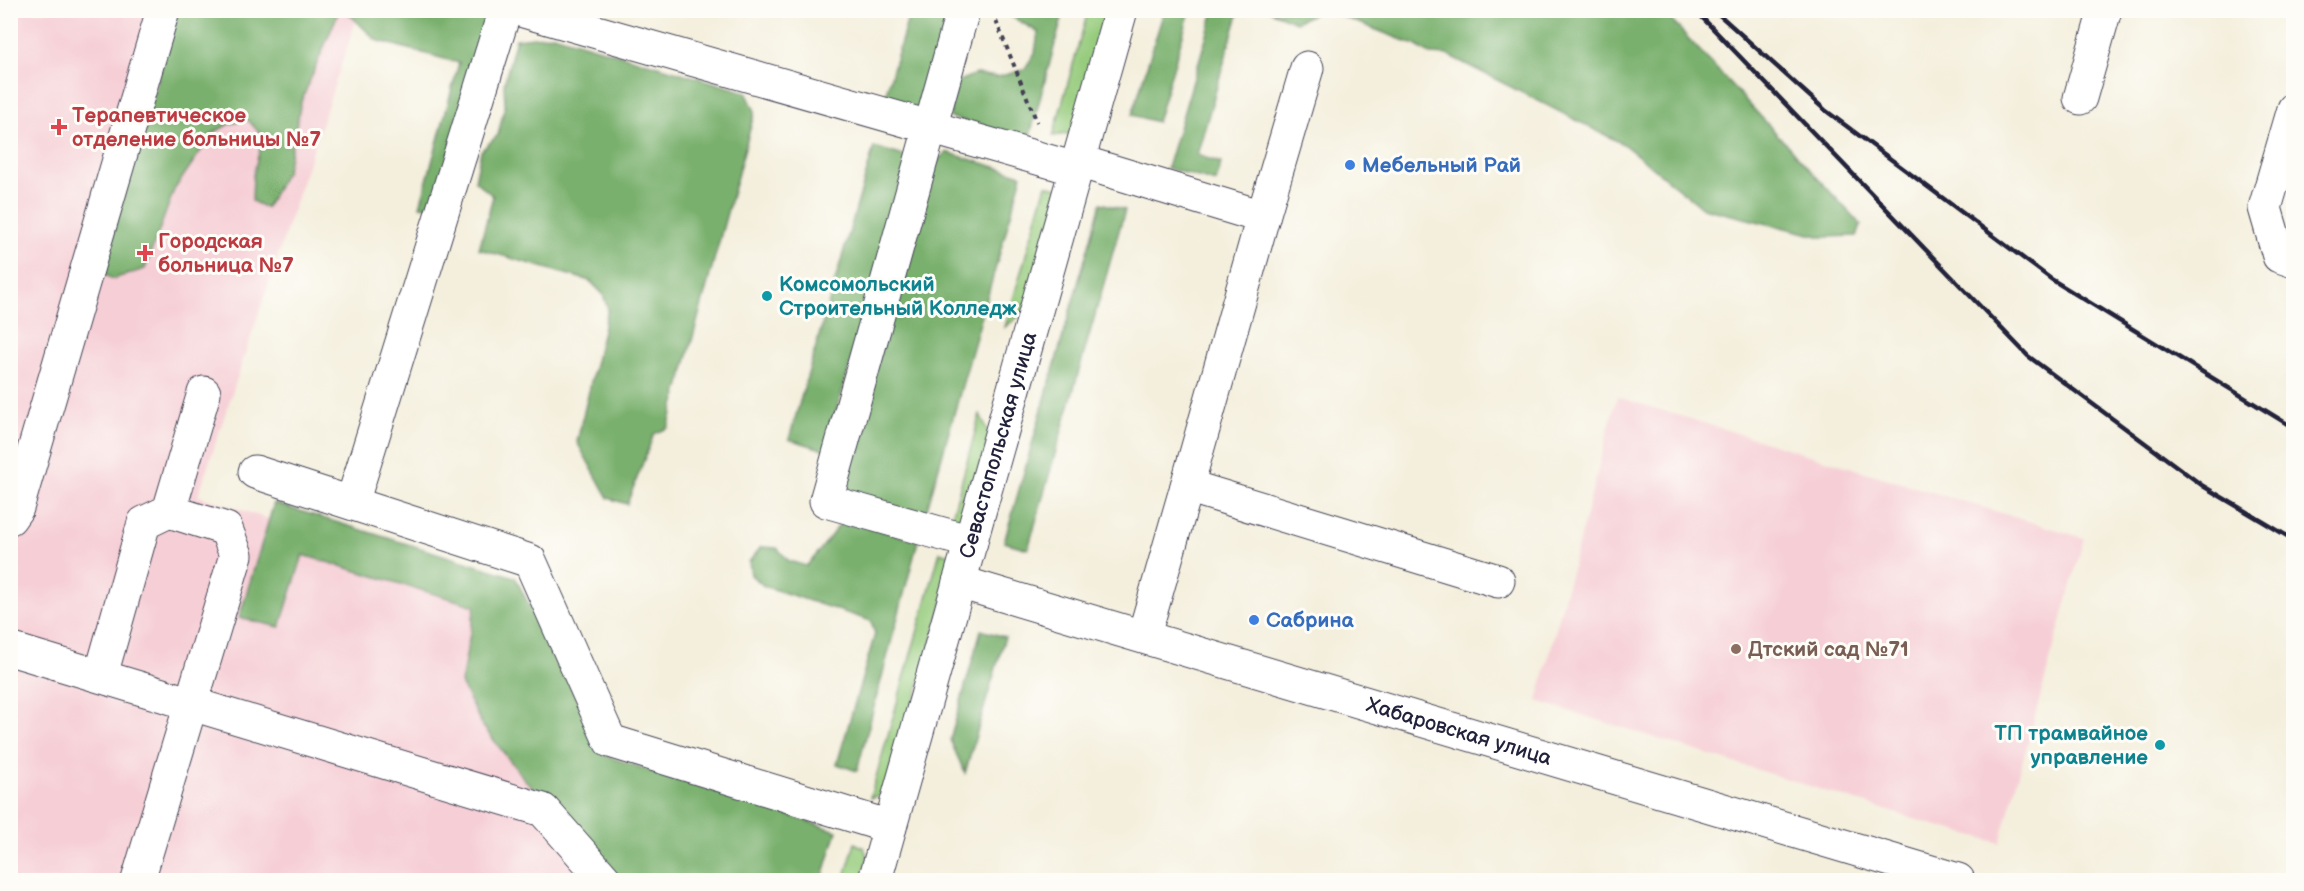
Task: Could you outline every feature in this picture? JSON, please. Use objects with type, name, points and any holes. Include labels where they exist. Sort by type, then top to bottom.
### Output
[{"type":"street","points":[[10,518],[17,508],[163,10]]},
{"type":"street","points":[[352,503],[505,10]]},
{"type":"street","points":[[520,10],[931,128],[1077,165],[1263,217]]},
{"type":"street","points":[[963,10],[826,501],[971,542]]},
{"type":"street","name":"Севастопольская улица","points":[[875,880],[1121,10]]},
{"type":"street","points":[[2080,98],[2105,10]]},
{"type":"street","points":[[1144,635],[1307,68]]},
{"type":"street","points":[[2294,109],[2265,208],[2279,256],[2294,261]]},
{"type":"street","points":[[169,511],[204,393]]},
{"type":"street","points":[[255,472],[530,561],[610,741],[890,826]]},
{"type":"street","points":[[1187,486],[1498,581]]},
{"type":"street","points":[[101,675],[144,523],[169,511],[226,529],[236,555],[138,880]]},
{"type":"street","name":"Хабаровская улица","points":[[960,582],[1144,635],[1958,880]]},
{"type":"street","points":[[10,649],[543,810],[605,880]]},
{"type":"path","points":[[992,10],[1040,129]]},
{"type":"shaded area","name":"Городская больница №7","points":[[10,11],[359,11],[198,496],[506,596],[596,784],[805,880],[11,880]]},
{"type":"shaded area","points":[[1617,397],[2084,538],[2000,843],[1927,823],[1537,701]]},
{"type":"green space","points":[[178,11],[339,11],[301,102],[287,170],[266,208],[252,201],[253,175],[263,137],[248,120],[229,124],[213,133],[174,190],[145,269],[113,279],[101,273]]},
{"type":"green space","points":[[346,11],[492,11],[435,208],[420,206],[459,63],[376,40]]},
{"type":"green space","points":[[910,11],[952,11],[921,112],[884,100]]},
{"type":"green space","points":[[1002,11],[1064,11],[1029,139],[949,117],[958,81],[976,74],[997,77],[1024,70],[1035,53],[1038,32]]},
{"type":"green space","points":[[1088,11],[1114,11],[1079,132],[1053,136]]},
{"type":"green space","points":[[1164,11],[1190,11],[1157,122],[1132,115]]},
{"type":"green space","points":[[1214,11],[1239,11],[1197,155],[1221,163],[1216,182],[1167,168]]},
{"type":"green space","points":[[1270,11],[1320,11],[1296,22]]},
{"type":"green space","points":[[1328,11],[1663,11],[1861,225],[1857,236],[1822,237],[1703,208],[1623,144],[1448,55],[1430,54],[1415,45]]},
{"type":"green space","points":[[553,35],[746,92],[755,111],[668,428],[654,434],[627,504],[608,498],[577,442],[608,309],[603,294],[590,281],[479,249],[493,196],[475,181],[481,151],[498,135],[505,105],[504,84],[516,39]]},
{"type":"green space","points":[[874,147],[911,158],[825,450],[789,439]]},
{"type":"green space","points":[[946,152],[1022,175],[925,516],[848,494],[844,479],[934,164]]},
{"type":"green space","points":[[1046,185],[1062,189],[1027,310],[1005,327]]},
{"type":"green space","points":[[1101,203],[1125,210],[1028,549],[1004,542]]},
{"type":"green space","points":[[980,414],[992,441],[969,525],[951,520]]},
{"type":"green space","points":[[274,503],[515,577],[606,756],[837,831],[822,880],[618,880],[558,810],[525,780],[482,725],[461,683],[475,606],[303,555],[280,627],[239,618]]},
{"type":"green space","points":[[844,520],[918,541],[857,771],[837,764],[875,634],[871,621],[764,586],[751,575],[749,562],[761,547],[777,548],[789,561],[806,566]]},
{"type":"green space","points":[[940,552],[956,557],[890,786],[881,795],[870,798]]},
{"type":"green space","points":[[981,630],[1005,637],[965,773],[950,740]]},
{"type":"green space","points":[[855,843],[864,848],[868,857],[862,880],[844,880]]},
{"type":"railway","points":[[1695,10],[2028,356],[2203,486],[2294,540]]},
{"type":"railway","points":[[1714,10],[1825,110],[2051,279],[2294,428]]},
{"type":"place","name":"Терапевтическое отделение больницы №7","points":[[59,127]]},
{"type":"place","name":"Мебельный Рай","points":[[1350,165]]},
{"type":"place","name":"Городская больница №7","points":[[145,253]]},
{"type":"place","name":"Комсомольский Строительный Колледж","points":[[767,296]]},
{"type":"place","name":"Сабрина","points":[[1254,620]]},
{"type":"place","name":"Дтский сад №71","points":[[1736,649]]},
{"type":"place","name":"ТП трамвайное управление","points":[[2160,745]]}]
